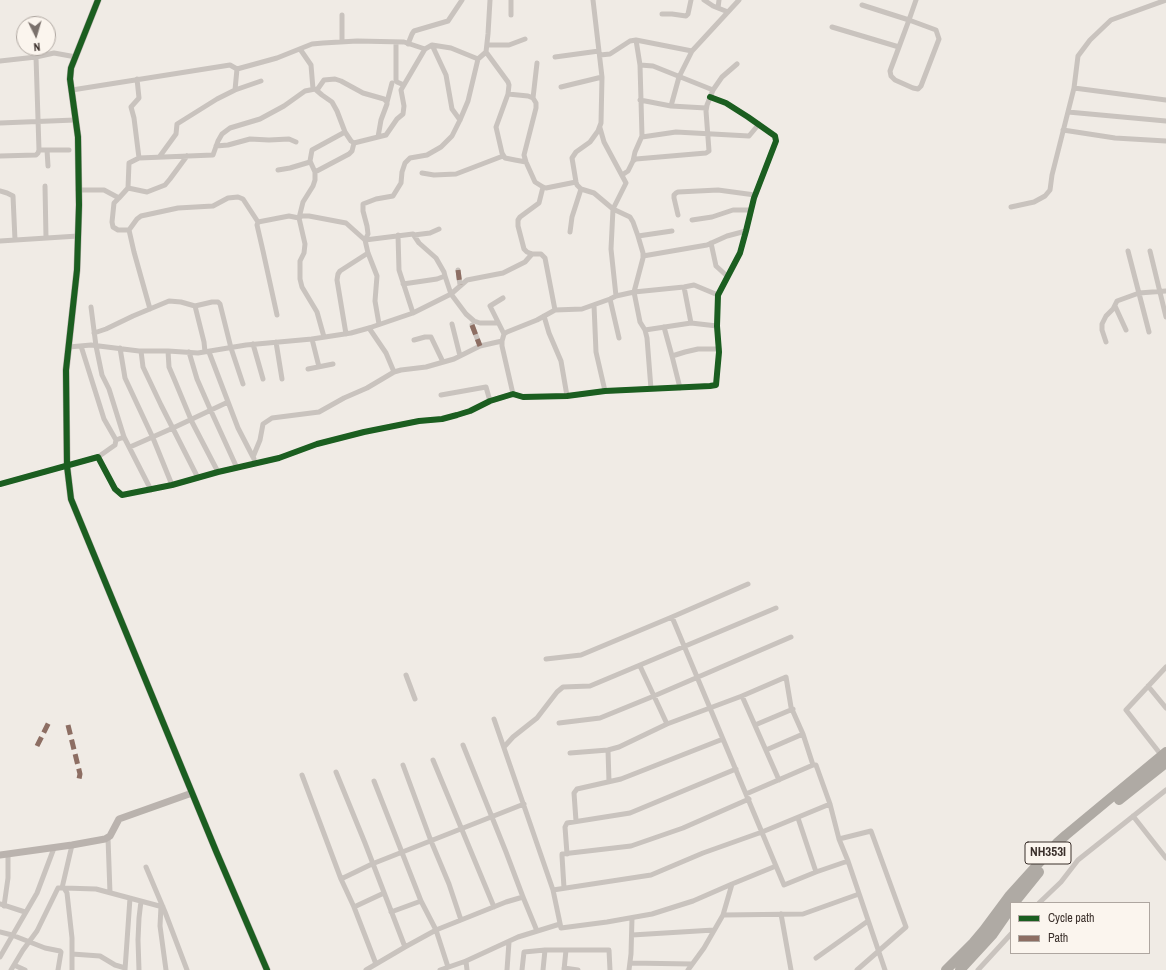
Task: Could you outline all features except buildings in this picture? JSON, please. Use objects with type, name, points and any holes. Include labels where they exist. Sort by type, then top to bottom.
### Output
[{"type":"highway","name":"NH353I","points":[[1015,902],[1042,868],[1069,839],[1165,757]]},
{"type":"highway","name":"NH353I","points":[[946,970],[977,938],[1010,894],[1066,834],[1165,757]]},
{"type":"highway","points":[[960,970],[993,934],[1010,909]]},
{"type":"street","points":[[98,0],[71,68],[70,79],[78,137],[77,270],[66,370],[67,466],[71,499],[266,970]]},
{"type":"street","points":[[408,44],[414,31],[448,21],[462,0]]},
{"type":"street","points":[[365,240],[368,234],[363,204],[376,198],[393,196],[402,183],[402,172],[405,163],[410,158],[427,155],[441,147],[452,136],[468,100],[478,59],[486,52],[490,0]]},
{"type":"street","points":[[511,15],[512,0]]},
{"type":"street","points":[[593,0],[602,77],[600,128],[604,142],[626,183],[613,209],[611,249],[616,296]]},
{"type":"street","points":[[662,14],[672,14],[683,17],[686,16],[688,14],[691,0]]},
{"type":"street","points":[[704,0],[728,12]]},
{"type":"street","points":[[718,8],[720,0]]},
{"type":"street","points":[[671,106],[679,77],[692,51],[739,0]]},
{"type":"street","points":[[862,5],[909,20],[936,30],[939,39],[921,86],[918,89],[895,80],[891,76],[890,70],[899,47],[909,20],[916,0]]},
{"type":"street","points":[[1012,206],[1034,202],[1045,196],[1050,190],[1052,175],[1074,88],[1078,56],[1090,40],[1111,20],[1166,0]]},
{"type":"street","points":[[342,15],[342,41]]},
{"type":"street","points":[[832,27],[899,47]]},
{"type":"street","points":[[487,46],[508,45],[525,39]]},
{"type":"street","points":[[622,175],[628,171],[642,137],[640,65],[636,40]]},
{"type":"street","points":[[555,57],[600,53],[610,54],[630,41],[636,40],[692,51]]},
{"type":"street","points":[[72,90],[230,65],[237,69],[277,58],[312,44],[342,41],[404,42],[425,49]]},
{"type":"street","points":[[396,42],[396,80],[404,85]]},
{"type":"street","points":[[432,45],[446,76],[452,109],[460,120]]},
{"type":"street","points":[[354,143],[386,135],[397,119],[403,114],[404,106],[401,90],[425,49],[432,45],[451,48],[478,59]]},
{"type":"street","points":[[300,49],[311,65],[315,90]]},
{"type":"street","points":[[486,52],[508,82],[509,88],[496,127],[503,156]]},
{"type":"street","points":[[0,61],[36,57],[54,53],[76,57]]},
{"type":"street","points":[[0,156],[36,155],[38,153],[36,57]]},
{"type":"street","points":[[537,63],[533,98],[536,103],[536,108],[525,151],[526,162],[533,179],[537,184],[543,187],[576,182]]},
{"type":"street","points":[[633,161],[636,159],[706,153],[709,151],[710,147],[706,108],[713,90],[724,74],[737,64]]},
{"type":"street","points":[[640,65],[653,66],[713,90]]},
{"type":"street","points":[[235,90],[237,69]]},
{"type":"street","points":[[561,86],[602,77]]},
{"type":"street","points":[[136,79],[139,98],[131,107],[138,158]]},
{"type":"street","points":[[315,90],[322,81],[335,79],[363,93],[384,99],[387,102]]},
{"type":"street","points":[[160,156],[176,134],[177,124],[217,99],[235,90],[261,81]]},
{"type":"street","points":[[378,137],[381,120],[387,106],[392,83]]},
{"type":"street","points":[[1074,88],[1166,100]]},
{"type":"street","points":[[129,230],[118,230],[113,227],[112,222],[114,203],[128,188],[129,164],[138,158],[213,155],[222,134],[230,128],[260,119],[284,106],[305,91],[315,90],[332,102],[345,132],[354,143]]},
{"type":"street","points":[[508,94],[526,95],[533,98]]},
{"type":"street","points":[[98,458],[116,489],[122,495],[151,490],[218,472],[279,458],[317,444],[364,432],[419,421],[442,419],[470,411],[490,401],[513,394],[523,397],[566,396],[606,392],[710,386],[716,384],[718,295],[727,276],[739,257],[755,196],[776,141],[775,136],[758,124],[726,103],[710,97]]},
{"type":"street","points":[[640,100],[671,106],[706,108]]},
{"type":"street","points":[[1068,112],[1166,121]]},
{"type":"street","points":[[0,123],[75,120]]},
{"type":"street","points":[[642,137],[676,132],[749,136],[758,124]]},
{"type":"street","points":[[600,128],[590,142],[576,152],[572,158],[576,182],[581,189],[597,195],[613,209],[630,217],[634,222],[643,256],[634,292],[640,322],[645,330],[647,338],[651,389]]},
{"type":"street","points":[[1063,130],[1115,138],[1166,141]]},
{"type":"street","points":[[324,337],[317,312],[302,287],[300,279],[300,261],[304,253],[305,244],[300,218],[303,202],[315,180],[310,162],[312,150],[345,132]]},
{"type":"street","points":[[216,146],[228,145],[250,139],[289,139],[296,142]]},
{"type":"street","points":[[314,172],[349,154],[352,151],[354,143]]},
{"type":"street","points":[[39,150],[69,150]]},
{"type":"street","points":[[47,150],[48,166]]},
{"type":"street","points":[[128,188],[147,192],[165,184],[188,156]]},
{"type":"street","points":[[422,173],[434,175],[456,174],[503,156],[512,160],[526,162]]},
{"type":"street","points":[[278,170],[300,166],[310,162]]},
{"type":"street","points":[[45,186],[46,238]]},
{"type":"street","points":[[543,187],[539,204],[518,220],[518,226],[524,249],[532,254],[541,254],[544,256],[555,310]]},
{"type":"street","points":[[570,232],[572,217],[581,189]]},
{"type":"street","points":[[78,190],[104,190],[119,198]]},
{"type":"street","points":[[678,215],[674,195],[678,192],[718,190],[755,196]]},
{"type":"street","points":[[0,191],[13,196],[15,240]]},
{"type":"street","points":[[150,309],[129,230],[137,219],[141,216],[178,208],[213,206],[228,198],[238,197],[243,199],[258,222],[257,225],[277,315]]},
{"type":"street","points":[[692,220],[712,218],[733,210],[751,210]]},
{"type":"street","points":[[258,222],[289,216],[300,218],[302,216],[309,216],[346,222],[365,240],[376,276],[375,301],[379,324]]},
{"type":"street","points":[[365,240],[398,235],[430,233],[439,229]]},
{"type":"street","points":[[643,256],[704,245],[727,236],[746,231]]},
{"type":"street","points":[[638,236],[672,232]]},
{"type":"street","points":[[398,235],[400,270],[403,284],[413,312]]},
{"type":"street","points":[[414,235],[436,258],[444,272],[452,294],[466,314],[474,321],[480,323],[498,323]]},
{"type":"street","points":[[0,241],[78,236]]},
{"type":"street","points":[[711,243],[716,266],[727,276]]},
{"type":"street","points":[[1128,251],[1148,332]]},
{"type":"street","points":[[1150,251],[1163,291],[1166,317]]},
{"type":"street","points":[[346,334],[337,280],[338,274],[340,271],[368,253]]},
{"type":"street","points":[[69,347],[96,346],[198,353],[252,344],[312,339],[346,334],[369,328],[413,312],[452,294],[463,282],[470,278],[503,273],[526,262],[532,254]]},
{"type":"street","points":[[458,270],[460,285]]},
{"type":"street","points":[[403,284],[437,279],[445,276]]},
{"type":"street","points":[[504,334],[537,320],[555,310],[582,309],[616,296],[634,292],[694,285],[718,295]]},
{"type":"street","points":[[684,287],[691,323]]},
{"type":"street","points":[[1106,342],[1102,327],[1106,316],[1119,300],[1139,293],[1163,291]]},
{"type":"street","points":[[503,298],[490,306],[504,334],[502,346],[513,394]]},
{"type":"street","points":[[610,299],[619,338]]},
{"type":"street","points":[[94,333],[169,301],[181,302],[195,306],[218,302],[220,304],[231,348],[243,384]]},
{"type":"street","points":[[594,305],[595,346],[606,392]]},
{"type":"street","points":[[195,306],[207,352],[238,428],[256,463]]},
{"type":"street","points":[[1115,306],[1126,330]]},
{"type":"street","points":[[91,307],[96,346],[102,375],[109,389],[124,437],[151,490]]},
{"type":"street","points":[[544,316],[549,333],[561,361],[566,396]]},
{"type":"street","points":[[645,330],[691,323],[717,326]]},
{"type":"street","points":[[452,324],[460,356]]},
{"type":"street","points":[[472,325],[480,346]]},
{"type":"street","points":[[664,327],[680,388]]},
{"type":"street","points":[[369,328],[386,353],[394,372]]},
{"type":"street","points":[[414,340],[432,336],[443,362]]},
{"type":"street","points":[[312,339],[319,367]]},
{"type":"street","points":[[253,457],[260,440],[263,424],[272,418],[319,412],[344,398],[367,388],[394,372],[426,367],[460,356],[480,346],[502,341]]},
{"type":"street","points":[[276,342],[282,379]]},
{"type":"street","points":[[252,344],[262,379]]},
{"type":"street","points":[[0,484],[98,458],[115,445],[116,440],[104,419],[81,346]]},
{"type":"street","points":[[120,348],[125,378],[153,438],[172,485]]},
{"type":"street","points":[[672,356],[698,349],[718,348]]},
{"type":"street","points":[[141,350],[143,367],[198,478]]},
{"type":"street","points":[[168,350],[169,367],[191,420],[218,472]]},
{"type":"street","points":[[189,352],[197,379],[237,468]]},
{"type":"street","points":[[308,369],[333,364]]},
{"type":"street","points":[[441,395],[486,387],[490,401]]},
{"type":"street","points":[[130,447],[153,438],[228,402]]},
{"type":"street","points":[[116,440],[124,437]]},
{"type":"street","points":[[546,659],[581,655],[748,584]]},
{"type":"street","points":[[504,746],[537,718],[559,690],[563,688],[590,686],[684,648],[776,608]]},
{"type":"street","points":[[672,617],[784,885],[848,861]]},
{"type":"street","points":[[559,723],[600,718],[792,637]]},
{"type":"street","points":[[640,666],[667,724]]},
{"type":"street","points":[[1165,757],[1126,711],[1166,667]]},
{"type":"street","points":[[406,675],[415,699]]},
{"type":"street","points":[[570,753],[608,750],[618,747],[667,724],[742,696],[786,677],[793,709],[813,765],[816,766],[830,804],[839,839],[848,861],[885,970]]},
{"type":"street","points":[[1148,686],[1166,708]]},
{"type":"street","points":[[742,696],[779,780]]},
{"type":"street","points":[[755,725],[793,709]]},
{"type":"street","points":[[494,719],[553,890],[561,928],[652,914],[692,901],[776,866]]},
{"type":"street","points":[[766,750],[803,734]]},
{"type":"street","points":[[576,821],[575,790],[578,788],[621,779],[723,739]]},
{"type":"street","points":[[463,745],[536,932]]},
{"type":"street","points":[[608,750],[609,782]]},
{"type":"street","points":[[433,760],[494,907]]},
{"type":"street","points":[[403,765],[431,841],[449,884],[461,920]]},
{"type":"street","points":[[746,794],[813,765]]},
{"type":"street","points":[[567,854],[567,823],[630,813],[736,769]]},
{"type":"street","points":[[336,772],[405,947]]},
{"type":"street","points":[[302,775],[341,879],[354,907],[376,964]]},
{"type":"street","points":[[374,782],[403,852],[421,901],[436,930],[448,967]]},
{"type":"street","points":[[1040,902],[1061,882],[1078,860],[1166,790]]},
{"type":"street","points":[[110,893],[108,838],[119,819],[192,793]]},
{"type":"street","points":[[564,888],[562,854],[631,846],[683,828],[749,800]]},
{"type":"street","points":[[341,879],[372,864],[492,818],[524,804]]},
{"type":"street","points":[[553,890],[651,875],[703,853],[762,832],[830,804]]},
{"type":"street","points":[[1133,816],[1166,858]]},
{"type":"street","points":[[798,818],[816,872]]},
{"type":"street","points":[[839,839],[872,830],[906,927],[857,970]]},
{"type":"street","points":[[26,912],[2,905],[8,878],[4,854],[54,848],[108,838]]},
{"type":"street","points":[[63,888],[72,845]]},
{"type":"street","points":[[0,957],[41,885],[54,848]]},
{"type":"street","points":[[146,867],[187,970]]},
{"type":"street","points":[[688,970],[723,915],[732,884]]},
{"type":"street","points":[[25,970],[12,968],[37,931],[58,888],[96,889],[162,906]]},
{"type":"street","points":[[63,888],[67,893],[72,938],[72,970]]},
{"type":"street","points":[[354,907],[384,893]]},
{"type":"street","points":[[723,915],[803,914],[859,894]]},
{"type":"street","points":[[366,970],[436,930],[522,897]]},
{"type":"street","points":[[72,954],[100,956],[125,969],[130,898]]},
{"type":"street","points":[[139,970],[138,940],[141,901]]},
{"type":"street","points":[[391,912],[421,901]]},
{"type":"street","points":[[162,906],[160,926],[166,970]]},
{"type":"street","points":[[781,914],[790,970]]},
{"type":"street","points":[[629,970],[632,918]]},
{"type":"street","points":[[816,958],[868,921]]},
{"type":"street","points":[[440,970],[466,961],[509,942],[560,924]]},
{"type":"street","points":[[632,935],[714,930]]},
{"type":"street","points":[[0,932],[29,941],[42,947],[61,951],[58,970]]},
{"type":"street","points":[[978,970],[1010,935]]},
{"type":"street","points":[[507,970],[509,942]]},
{"type":"street","points":[[543,970],[545,950]]},
{"type":"street","points":[[522,970],[524,952],[545,950],[609,950],[610,970]]},
{"type":"street","points":[[566,950],[564,969],[578,970]]},
{"type":"street","points":[[466,961],[467,970]]},
{"type":"street","points":[[630,963],[692,964]]},
{"type":"marked path","points":[[458,270],[460,285]]},
{"type":"marked path","points":[[472,325],[480,346]]},
{"type":"marked path","points":[[37,746],[49,722]]},
{"type":"marked path","points":[[68,725],[80,774],[79,779]]},
{"type":"cycle path","points":[[98,0],[71,68],[70,79],[78,137],[79,205],[77,270],[66,370],[67,466],[71,499],[216,851],[267,970]]},
{"type":"cycle path","points":[[0,484],[98,457],[115,489],[122,495],[172,485],[218,472],[279,458],[317,444],[364,432],[419,421],[442,419],[470,411],[490,401],[513,394],[523,397],[567,396],[605,391],[716,385],[719,352],[717,326],[718,295],[740,253],[754,198],[776,141],[775,136],[748,117],[726,103],[710,97]]}]
